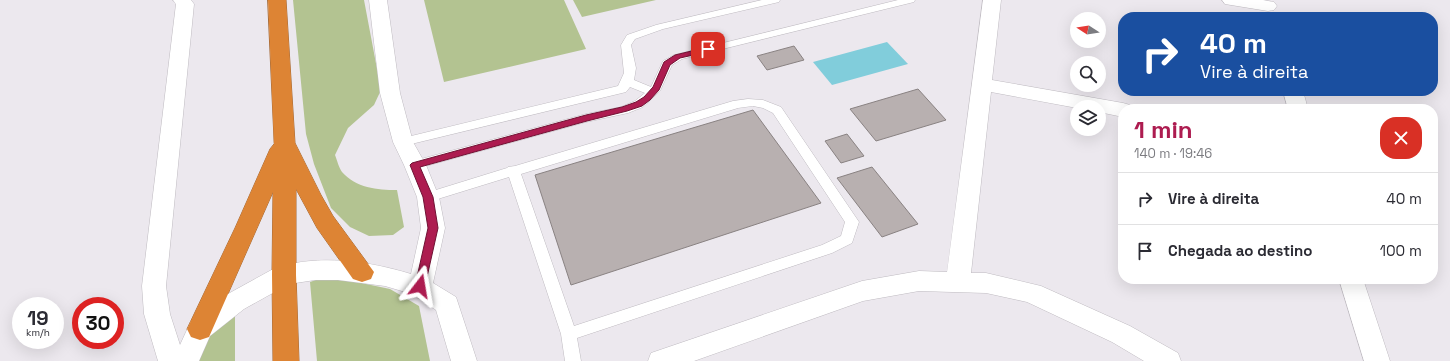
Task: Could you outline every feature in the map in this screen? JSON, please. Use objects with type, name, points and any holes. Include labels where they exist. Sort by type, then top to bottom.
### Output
[{"type":"highway","points":[[277,0],[285,141],[284,275],[286,361]]},
{"type":"highway","points":[[285,141],[310,196],[321,216],[362,272]]},
{"type":"highway","points":[[200,329],[247,228],[285,141]]},
{"type":"street","points":[[171,361],[157,314],[154,286],[185,4],[182,0]]},
{"type":"street","points":[[378,0],[390,93],[403,142],[415,165],[428,197],[433,228],[420,286]]},
{"type":"street","points":[[958,282],[992,0]]},
{"type":"street","points":[[1231,0],[1269,8]]},
{"type":"street","points":[[982,84],[1118,109]]},
{"type":"street","points":[[186,361],[200,329],[235,302],[284,275],[315,270],[362,272],[385,276],[420,286],[446,304],[464,361]]},
{"type":"street","points":[[661,361],[862,291],[919,281],[986,283],[1032,293],[1120,334],[1168,361]]},
{"type":"street","points":[[1353,284],[1377,361]]},
{"type":"lane","points":[[403,142],[622,89],[629,82],[630,74],[626,45],[631,37],[660,28],[776,0]]},
{"type":"lane","points":[[415,165],[579,120],[624,110],[639,104],[656,88],[666,64],[678,56],[910,0]]},
{"type":"lane","points":[[629,82],[652,92]]},
{"type":"lane","points":[[428,197],[513,170],[737,104],[756,102],[770,105],[777,110],[852,222],[847,239],[827,249],[569,334]]},
{"type":"lane","points":[[513,170],[569,334],[573,361]]},
{"type":"green space","points":[[293,0],[364,0],[381,90],[374,105],[348,128],[335,155],[342,172],[354,182],[374,189],[397,190],[404,227],[393,235],[369,236],[350,227],[331,208],[314,164],[306,134]]},
{"type":"green space","points":[[424,0],[564,0],[586,49],[444,82]]},
{"type":"green space","points":[[573,0],[656,0],[582,17]]},
{"type":"green space","points":[[328,276],[390,289],[419,306],[430,361],[317,361],[310,282]]},
{"type":"green space","points":[[235,312],[235,361],[199,361],[210,331]]},
{"type":"water","points":[[887,42],[908,64],[832,85],[813,62]]},
{"type":"building","points":[[794,46],[804,60],[767,70],[757,56]]},
{"type":"building","points":[[918,89],[946,120],[876,141],[850,109]]},
{"type":"building","points":[[753,110],[821,203],[571,285],[535,175]]},
{"type":"building","points":[[847,134],[864,156],[841,163],[825,141]]},
{"type":"building","points":[[872,167],[918,224],[882,237],[837,178]]},
{"type":"route","points":[[420,286],[433,228],[428,197],[415,165],[586,118],[624,110],[639,104],[647,98],[656,88],[666,64],[678,56],[708,49]]}]
